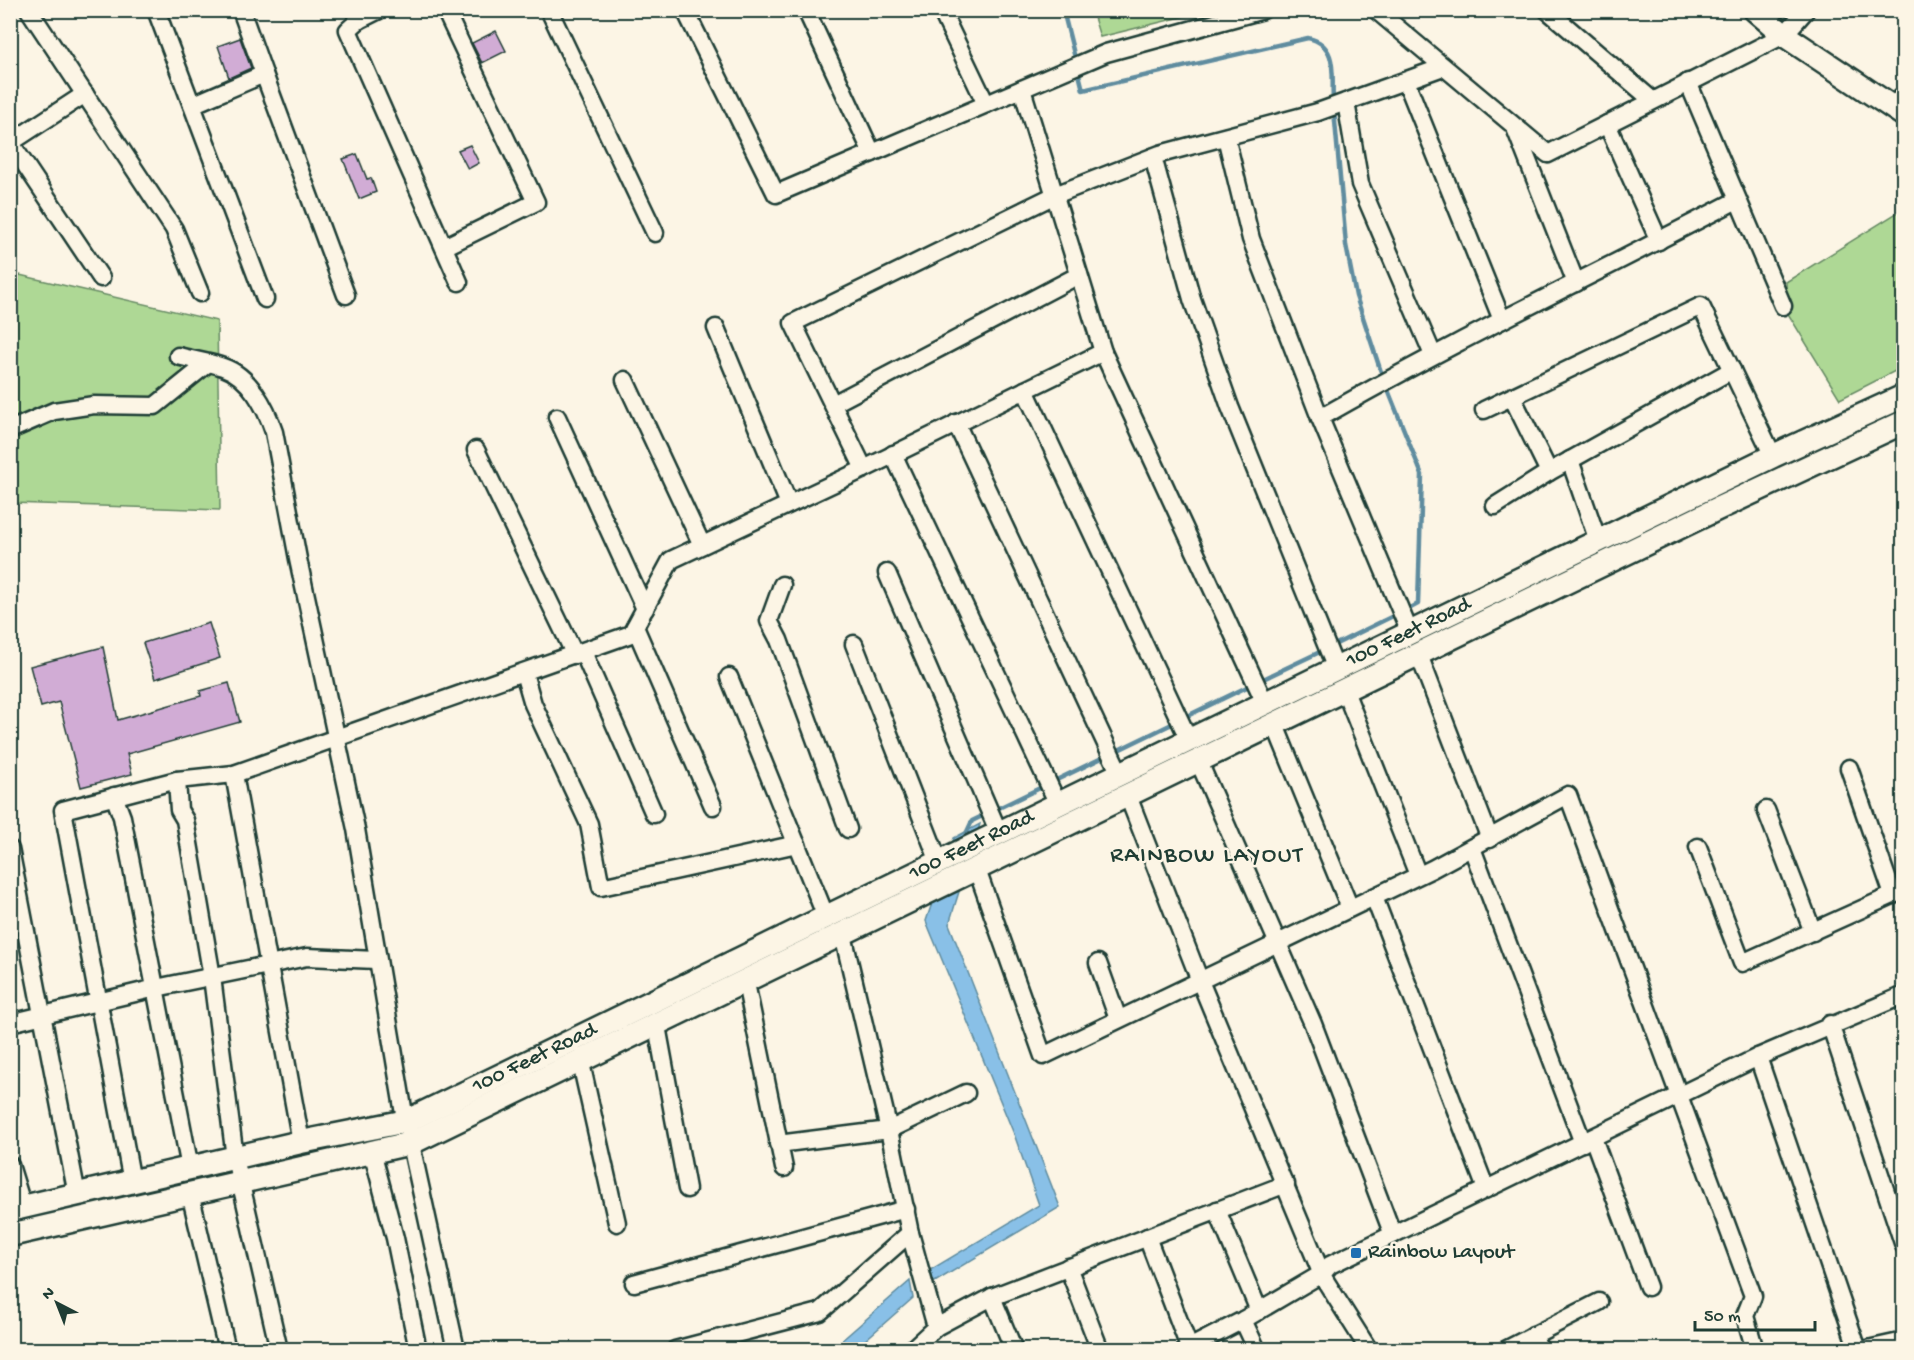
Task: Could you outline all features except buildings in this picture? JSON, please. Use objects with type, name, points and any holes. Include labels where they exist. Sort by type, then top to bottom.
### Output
[{"type":"main road","points":[[1755,10],[1784,35],[1900,105]]},
{"type":"main road","name":"100 Feet Road","points":[[10,1235],[372,1151],[826,917],[1773,456],[1904,396]]},
{"type":"main road","name":"100 Feet Road","points":[[17,1209],[301,1142],[409,1132],[581,1063],[1904,422]]},
{"type":"street","points":[[30,10],[174,229],[200,293]]},
{"type":"street","points":[[156,10],[265,298]]},
{"type":"street","points":[[241,10],[346,295]]},
{"type":"street","points":[[379,10],[357,15],[348,30],[459,282]]},
{"type":"street","points":[[444,247],[536,202],[445,10]]},
{"type":"street","points":[[549,10],[655,233]]},
{"type":"street","points":[[686,10],[776,194],[1106,53],[1263,10]]},
{"type":"street","points":[[806,10],[872,153]]},
{"type":"street","points":[[941,10],[986,104]]},
{"type":"street","points":[[1376,10],[1548,154],[1784,35],[1806,10]]},
{"type":"street","points":[[1547,10],[1652,100]]},
{"type":"street","points":[[864,469],[793,323],[1055,195],[1153,157],[1318,112],[1443,67]]},
{"type":"street","points":[[192,105],[264,74]]},
{"type":"street","points":[[1406,81],[1502,320]]},
{"type":"street","points":[[1688,82],[1783,306]]},
{"type":"street","points":[[1022,89],[1103,352],[1265,703]]},
{"type":"street","points":[[85,94],[11,142],[101,278]]},
{"type":"street","points":[[1346,102],[1360,184],[1433,355]]},
{"type":"street","points":[[1607,124],[1659,241]]},
{"type":"street","points":[[1513,125],[1576,283]]},
{"type":"street","points":[[1226,137],[1251,239],[1320,418],[1410,633]]},
{"type":"street","points":[[1153,157],[1192,299],[1230,407],[1336,669]]},
{"type":"street","points":[[1320,418],[1433,355],[1737,200]]},
{"type":"street","points":[[833,404],[1079,275]]},
{"type":"street","points":[[1484,410],[1701,306],[1773,456]]},
{"type":"street","points":[[716,328],[789,504]]},
{"type":"street","points":[[132,1182],[63,810],[177,780],[234,774],[336,740],[631,634],[671,560],[1103,352]]},
{"type":"street","points":[[178,356],[224,368],[237,375],[255,392],[268,415],[274,432],[298,559],[356,829],[376,960],[409,1132],[456,1350]]},
{"type":"street","points":[[10,430],[64,409],[94,405],[154,406],[207,364]]},
{"type":"street","points":[[1495,506],[1549,472],[1732,370]]},
{"type":"street","points":[[625,380],[702,545]]},
{"type":"street","points":[[1025,390],[1189,740]]},
{"type":"street","points":[[1512,397],[1549,472]]},
{"type":"street","points":[[557,417],[645,609]]},
{"type":"street","points":[[956,423],[1120,774]]},
{"type":"street","points":[[476,450],[579,653],[654,814]]},
{"type":"street","points":[[893,454],[1058,804]]},
{"type":"street","points":[[1570,460],[1598,541]]},
{"type":"street","points":[[887,573],[999,833]]},
{"type":"street","points":[[782,585],[769,621],[779,640],[848,829]]},
{"type":"street","points":[[635,627],[713,806]]},
{"type":"street","points":[[854,644],[939,862]]},
{"type":"street","points":[[1419,655],[1490,839]]},
{"type":"street","points":[[524,673],[533,704],[589,824],[601,887],[797,844]]},
{"type":"street","points":[[729,677],[826,917]]},
{"type":"street","points":[[1345,691],[1418,875]]},
{"type":"street","points":[[1275,725],[1350,908]]},
{"type":"street","points":[[1199,762],[1313,1024],[1393,1236]]},
{"type":"street","points":[[1698,848],[1741,962],[1746,962],[1898,893],[1849,768]]},
{"type":"street","points":[[234,774],[301,1142]]},
{"type":"street","points":[[177,780],[179,810],[185,820],[212,977],[235,1158],[279,1350]]},
{"type":"street","points":[[977,870],[1043,1056],[1276,942],[1374,897],[1490,839],[1568,795],[1753,1296],[1745,1316],[1755,1350]]},
{"type":"street","points":[[114,796],[122,817],[156,988],[164,1048],[190,1168]]},
{"type":"street","points":[[1128,796],[1200,981],[1325,1281],[1368,1350]]},
{"type":"street","points":[[1766,810],[1814,932]]},
{"type":"street","points":[[1472,848],[1648,1287]]},
{"type":"street","points":[[10,849],[77,1195]]},
{"type":"street","points":[[1374,897],[1486,1190]]},
{"type":"street","points":[[843,935],[889,1130],[910,1233],[936,1327]]},
{"type":"street","points":[[10,1023],[156,988],[270,964],[317,956],[376,960]]},
{"type":"street","points":[[1098,963],[1118,1019]]},
{"type":"street","points":[[746,983],[784,1168]]},
{"type":"street","points":[[1147,1237],[1187,1348],[1259,1311],[1323,1273],[1330,1265],[1679,1098],[1758,1057],[1830,1024],[1904,995]]},
{"type":"street","points":[[1830,1024],[1904,1246]]},
{"type":"street","points":[[657,1026],[687,1189]]},
{"type":"street","points":[[1758,1057],[1858,1350]]},
{"type":"street","points":[[581,1063],[616,1223]]},
{"type":"street","points":[[778,1144],[889,1130],[966,1093]]},
{"type":"street","points":[[372,1151],[395,1238],[418,1350]]},
{"type":"street","points":[[10,1165],[17,1209]]},
{"type":"street","points":[[920,1346],[936,1327],[993,1297],[1286,1184]]},
{"type":"street","points":[[190,1193],[227,1350]]},
{"type":"street","points":[[634,1283],[906,1209]]},
{"type":"street","points":[[1217,1210],[1259,1311]]},
{"type":"street","points":[[675,1350],[820,1312],[910,1233]]},
{"type":"street","points":[[1068,1267],[1100,1350]]},
{"type":"street","points":[[993,1297],[1014,1350]]},
{"type":"street","points":[[1505,1350],[1536,1342],[1599,1302]]},
{"type":"street","points":[[1243,1320],[1257,1350]]},
{"type":"street","points":[[1863,1350],[1904,1341]]},
{"type":"green space","points":[[1092,10],[1206,11],[1100,37]]},
{"type":"green space","points":[[1903,209],[1903,367],[1840,399],[1787,312],[1786,282]]},
{"type":"green space","points":[[11,273],[217,321],[220,510],[11,503]]},
{"type":"water","points":[[980,824],[949,924],[1060,1207],[933,1283],[930,1270],[1039,1205],[1014,1134],[926,921],[954,838]]},
{"type":"water","points":[[910,1281],[913,1298],[855,1349],[832,1349]]},
{"type":"waterway","points":[[1063,10],[1083,90],[1308,38],[1325,47],[1329,55],[1333,73],[1333,102]]},
{"type":"waterway","points":[[1334,110],[1346,245],[1356,296],[1383,378]]},
{"type":"waterway","points":[[1386,385],[1422,475],[1418,604],[1405,611]]},
{"type":"waterway","points":[[1332,646],[1397,614]]},
{"type":"waterway","points":[[1259,681],[1324,650]]},
{"type":"waterway","points":[[1183,718],[1251,685]]},
{"type":"waterway","points":[[965,836],[972,821],[1176,722]]},
{"type":"place","name":"Rainbow Layout","points":[[1356,1253]]},
{"type":"district","name":"RAINBOW LAYOUT","points":[[1207,856]]}]
